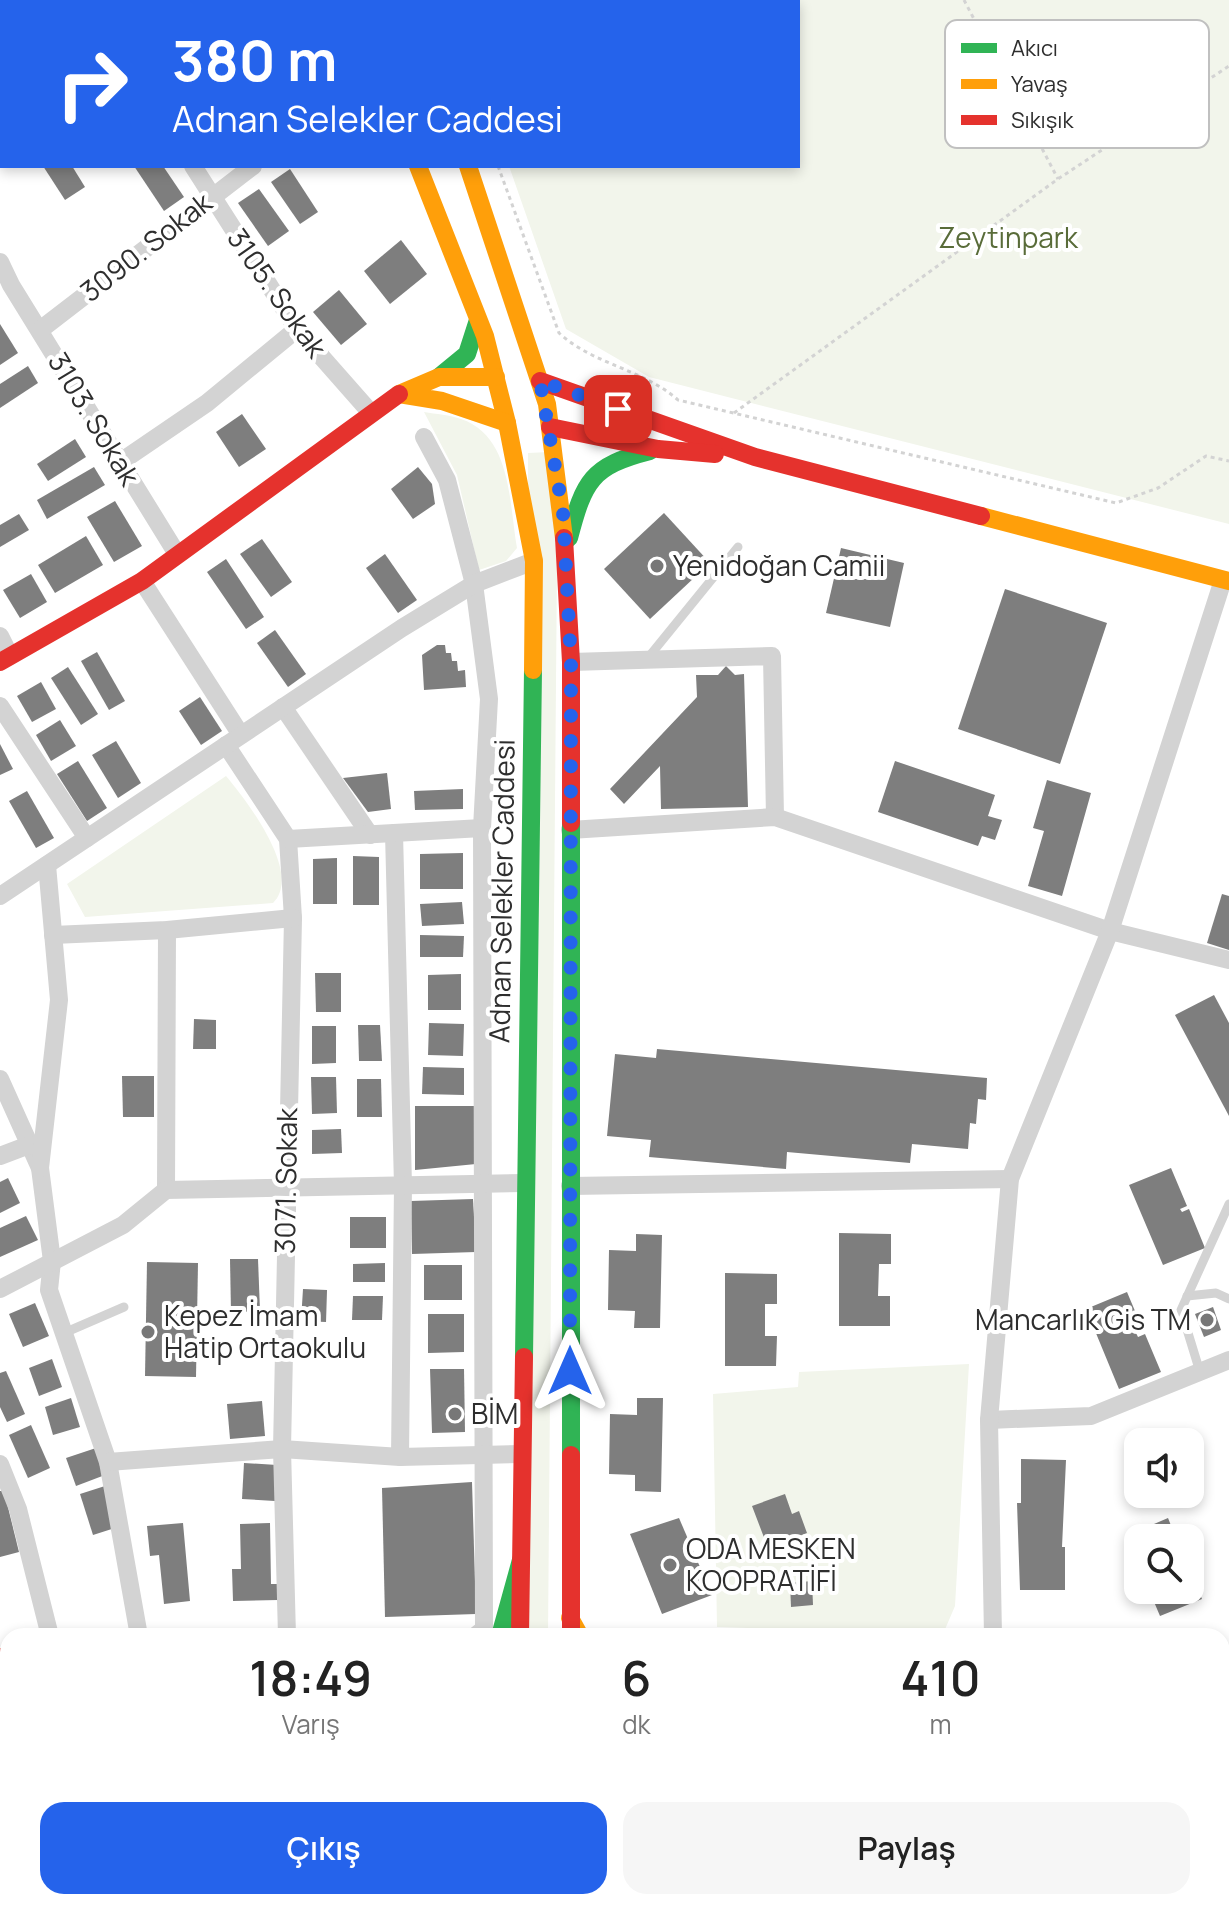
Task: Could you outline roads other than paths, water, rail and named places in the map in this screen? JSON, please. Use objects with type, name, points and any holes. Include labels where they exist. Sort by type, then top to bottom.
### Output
[{"type":"main road","name":"Adnan Selekler Caddesi","points":[[419,168],[478,320],[518,379],[528,425],[534,561],[520,1628]]},
{"type":"main road","name":"Adnan Selekler Caddesi","points":[[468,168],[528,425],[566,550],[571,662],[571,1627]]},
{"type":"main road","points":[[5,659],[142,581],[371,413],[399,394],[439,377],[467,359],[474,346],[478,320]]},
{"type":"main road","points":[[439,377],[518,379]]},
{"type":"main road","name":"Adnan Selekler Caddesi","points":[[518,379],[755,457],[1226,581]]},
{"type":"main road","points":[[399,394],[442,401],[528,425]]},
{"type":"main road","name":"Adnan Selekler Caddesi","points":[[528,425],[658,449],[755,457]]},
{"type":"main road","name":"Adnan Selekler Caddesi","points":[[566,550],[586,482],[612,460],[658,449]]},
{"type":"main road","points":[[502,1628],[521,1560]]},
{"type":"street","name":"3105. Sokak","points":[[194,168],[297,329],[371,413]]},
{"type":"street","name":"3090. Sokak","points":[[40,330],[250,168]]},
{"type":"street","name":"3103. Sokak","points":[[0,262],[5,287],[40,330],[177,554]]},
{"type":"street","points":[[119,463],[207,403],[297,329]]},
{"type":"street","points":[[424,437],[447,480],[474,584],[489,699],[482,828],[484,1628]]},
{"type":"street","points":[[0,896],[474,584],[534,561]]},
{"type":"street","name":"3071. Sokak","points":[[142,581],[288,839],[293,918],[282,1449],[287,1628]]},
{"type":"street","points":[[993,1628],[989,1420],[1010,1179],[1110,931],[1226,581]]},
{"type":"street","points":[[0,636],[5,659]]},
{"type":"street","points":[[571,662],[772,656],[775,817]]},
{"type":"street","points":[[0,706],[87,838]]},
{"type":"street","points":[[283,707],[370,835]]},
{"type":"street","points":[[570,830],[775,817],[1110,931],[1229,960]]},
{"type":"street","points":[[288,839],[482,828]]},
{"type":"street","points":[[394,833],[403,1185],[400,1457]]},
{"type":"street","points":[[47,865],[59,1000],[40,1168],[52,1261],[49,1290],[108,1462],[138,1628]]},
{"type":"street","points":[[53,935],[167,930],[293,918]]},
{"type":"street","points":[[166,1190],[167,930]]},
{"type":"street","points":[[0,1079],[40,1168]]},
{"type":"street","points":[[0,1156],[29,1145]]},
{"type":"street","points":[[570,1186],[1010,1179]]},
{"type":"street","points":[[0,1289],[123,1225],[166,1190],[524,1183]]},
{"type":"street","points":[[989,1420],[1091,1416],[1229,1360]]},
{"type":"street","points":[[108,1462],[282,1449],[400,1457],[522,1454]]},
{"type":"street","points":[[0,1464],[18,1509],[48,1628]]},
{"type":"lane","points":[[647,660],[738,547]]},
{"type":"lane","points":[[1200,1372],[1181,1320],[1187,1296],[1229,1204]]},
{"type":"lane","points":[[1187,1296],[1203,1292],[1229,1299]]},
{"type":"lane","points":[[64,1333],[124,1307]]},
{"type":"place","name":"Yenidoğan Camii","points":[[657,566]]},
{"type":"place","name":"Mancarlık Gis TM","points":[[1207,1320]]},
{"type":"place","name":"Kepez İmam Hatip Ortaokulu","points":[[148,1332]]},
{"type":"place","name":"BİM","points":[[455,1414]]},
{"type":"place","name":"ODA MESKEN KOOPRATİFİ","points":[[670,1565]]},
{"type":"park label","name":"Zeytinpark","points":[[1008,238]]}]
